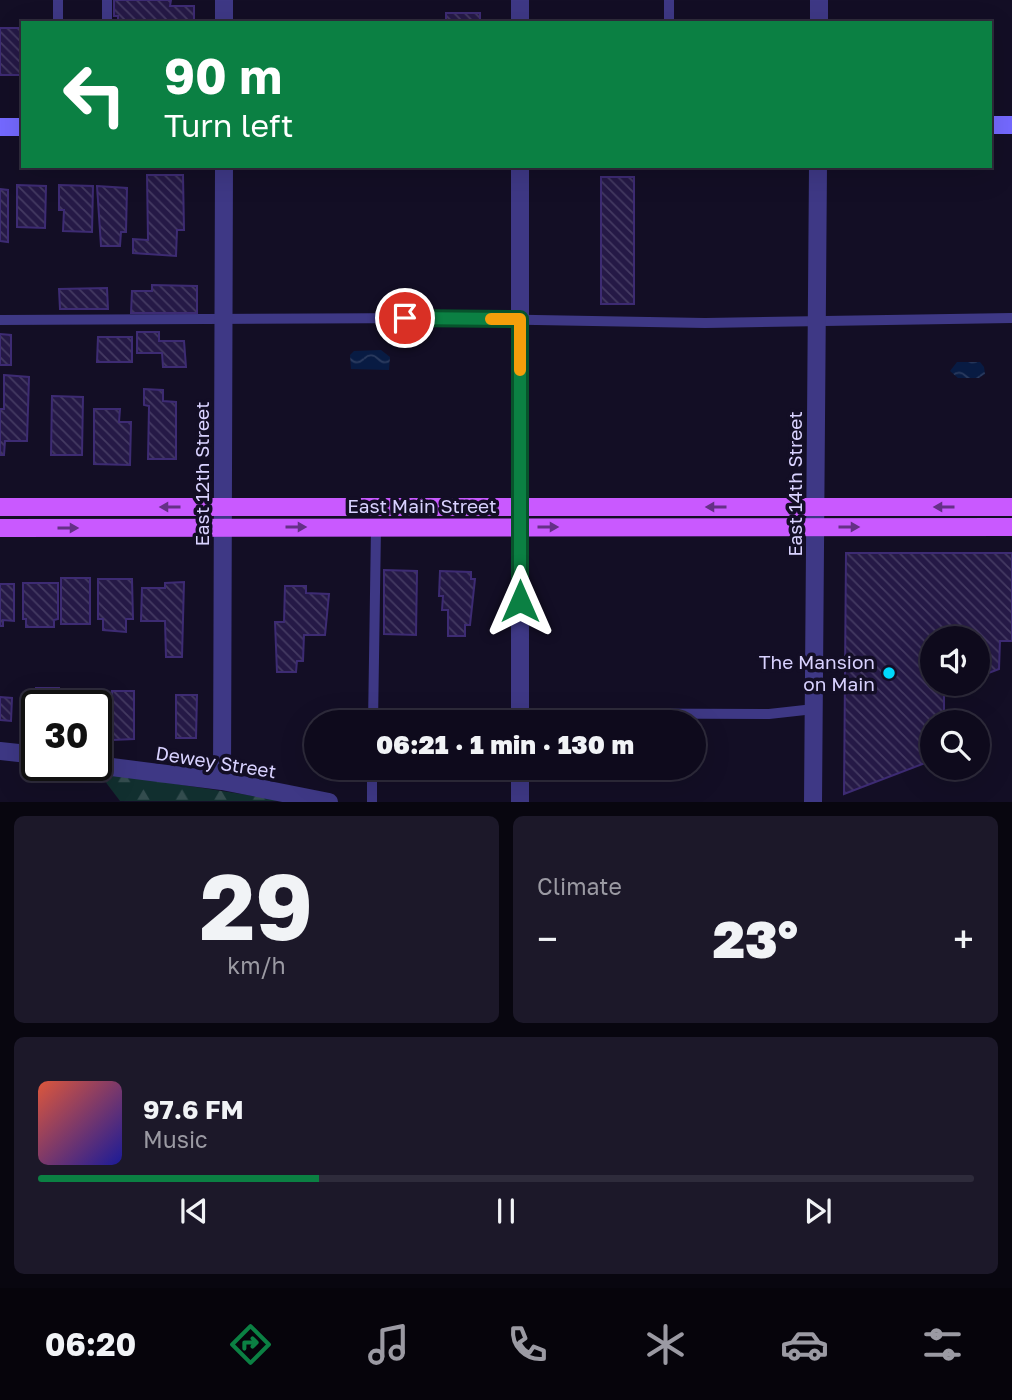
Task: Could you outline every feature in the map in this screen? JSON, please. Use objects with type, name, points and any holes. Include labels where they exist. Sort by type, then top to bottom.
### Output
[{"type":"main road","name":"East Main Street","points":[[0,507],[1012,507]]},
{"type":"main road","name":"East Main Street","points":[[0,528],[1012,527]]},
{"type":"street","points":[[224,0],[224,21]]},
{"type":"street","points":[[520,0],[520,21]]},
{"type":"street","points":[[819,0],[819,21]]},
{"type":"street","points":[[992,125],[1012,125]]},
{"type":"street","points":[[0,127],[21,127]]},
{"type":"street","name":"East 12th Street","points":[[222,781],[224,168]]},
{"type":"street","points":[[520,168],[520,710]]},
{"type":"street","name":"East 14th Street","points":[[813,802],[818,168]]},
{"type":"street","points":[[0,751],[21,753]]},
{"type":"street","name":"Dewey Street","points":[[112,767],[222,781],[329,802]]},
{"type":"street","points":[[520,780],[520,802]]},
{"type":"lane","points":[[58,0],[58,21]]},
{"type":"lane","points":[[107,0],[107,21]]},
{"type":"lane","points":[[669,0],[669,21]]},
{"type":"lane","points":[[0,320],[520,319],[705,323],[1012,318]]},
{"type":"lane","points":[[373,710],[376,528]]},
{"type":"lane","points":[[706,715],[769,714],[814,709]]},
{"type":"lane","points":[[372,780],[372,802]]},
{"type":"green space","points":[[112,774],[287,801],[120,801],[105,781],[112,781]]},
{"type":"water","points":[[381,350],[390,357],[389,370],[351,369],[350,355],[354,351]]},
{"type":"water","points":[[957,362],[980,362],[985,374],[979,378],[958,378],[950,371]]},
{"type":"building","points":[[114,0],[171,0],[170,6],[194,6],[194,21],[118,21],[118,16],[114,16]]},
{"type":"building","points":[[446,13],[480,13],[480,21],[446,21]]},
{"type":"building","points":[[0,28],[21,28],[21,75],[0,75]]},
{"type":"building","points":[[147,175],[183,175],[184,230],[177,230],[176,256],[133,253],[133,239],[148,240]]},
{"type":"building","points":[[601,177],[634,177],[634,304],[601,304]]},
{"type":"building","points":[[17,185],[46,186],[45,228],[17,227]]},
{"type":"building","points":[[59,185],[93,186],[92,232],[63,231],[64,210],[59,210]]},
{"type":"building","points":[[97,186],[127,188],[126,232],[121,232],[120,246],[101,246]]},
{"type":"building","points":[[0,189],[8,190],[8,242],[0,241]]},
{"type":"building","points":[[152,285],[197,286],[197,313],[131,313],[132,291],[152,291]]},
{"type":"building","points":[[107,288],[108,309],[60,309],[59,289]]},
{"type":"building","points":[[137,332],[159,332],[159,341],[184,341],[186,367],[163,367],[162,353],[137,353]]},
{"type":"building","points":[[0,334],[11,335],[11,365],[0,365]]},
{"type":"building","points":[[98,337],[132,337],[132,362],[97,362]]},
{"type":"building","points":[[4,375],[29,377],[27,441],[5,441],[4,455],[0,455],[0,409],[4,409]]},
{"type":"building","points":[[144,389],[163,390],[163,401],[176,402],[176,459],[148,459],[149,406],[144,405]]},
{"type":"building","points":[[52,396],[83,397],[82,455],[51,455]]},
{"type":"building","points":[[94,409],[120,409],[119,422],[131,422],[130,465],[94,464]]},
{"type":"building","name":"The Mansion on Main","points":[[846,553],[1012,553],[1012,641],[1000,641],[999,669],[990,672],[990,626],[920,626],[920,696],[944,696],[944,710],[920,710],[920,765],[844,794]]},
{"type":"building","points":[[384,570],[417,571],[416,635],[384,634]]},
{"type":"building","points":[[440,571],[471,572],[471,579],[475,579],[470,625],[465,625],[465,636],[448,636],[448,610],[442,610],[443,596],[439,596]]},
{"type":"building","points":[[61,578],[90,578],[90,624],[61,624]]},
{"type":"building","points":[[98,579],[132,579],[133,619],[126,619],[126,632],[103,630],[103,619],[98,619]]},
{"type":"building","points":[[184,582],[182,657],[166,657],[165,621],[141,621],[142,588],[165,588],[165,583]]},
{"type":"building","points":[[23,583],[58,583],[58,619],[54,620],[54,627],[26,627],[26,619],[23,619]]},
{"type":"building","points":[[0,584],[14,584],[14,621],[3,620],[3,626],[0,626]]},
{"type":"building","points":[[285,586],[306,586],[306,593],[329,594],[325,635],[304,635],[303,661],[297,661],[296,672],[277,672],[275,622],[284,622]]},
{"type":"building","points":[[36,688],[59,688],[59,690]]},
{"type":"building","points":[[112,691],[134,691],[134,739],[112,740]]},
{"type":"building","points":[[176,695],[197,695],[196,738],[176,738]]},
{"type":"building","points":[[0,697],[12,698],[11,721],[0,720]]},
{"type":"slow traffic","points":[[491,319],[520,319],[520,370]]},
{"type":"place","name":"The Mansion on Main","points":[[889,673]]},
{"type":"route","points":[[405,318],[520,319],[520,601]]}]
